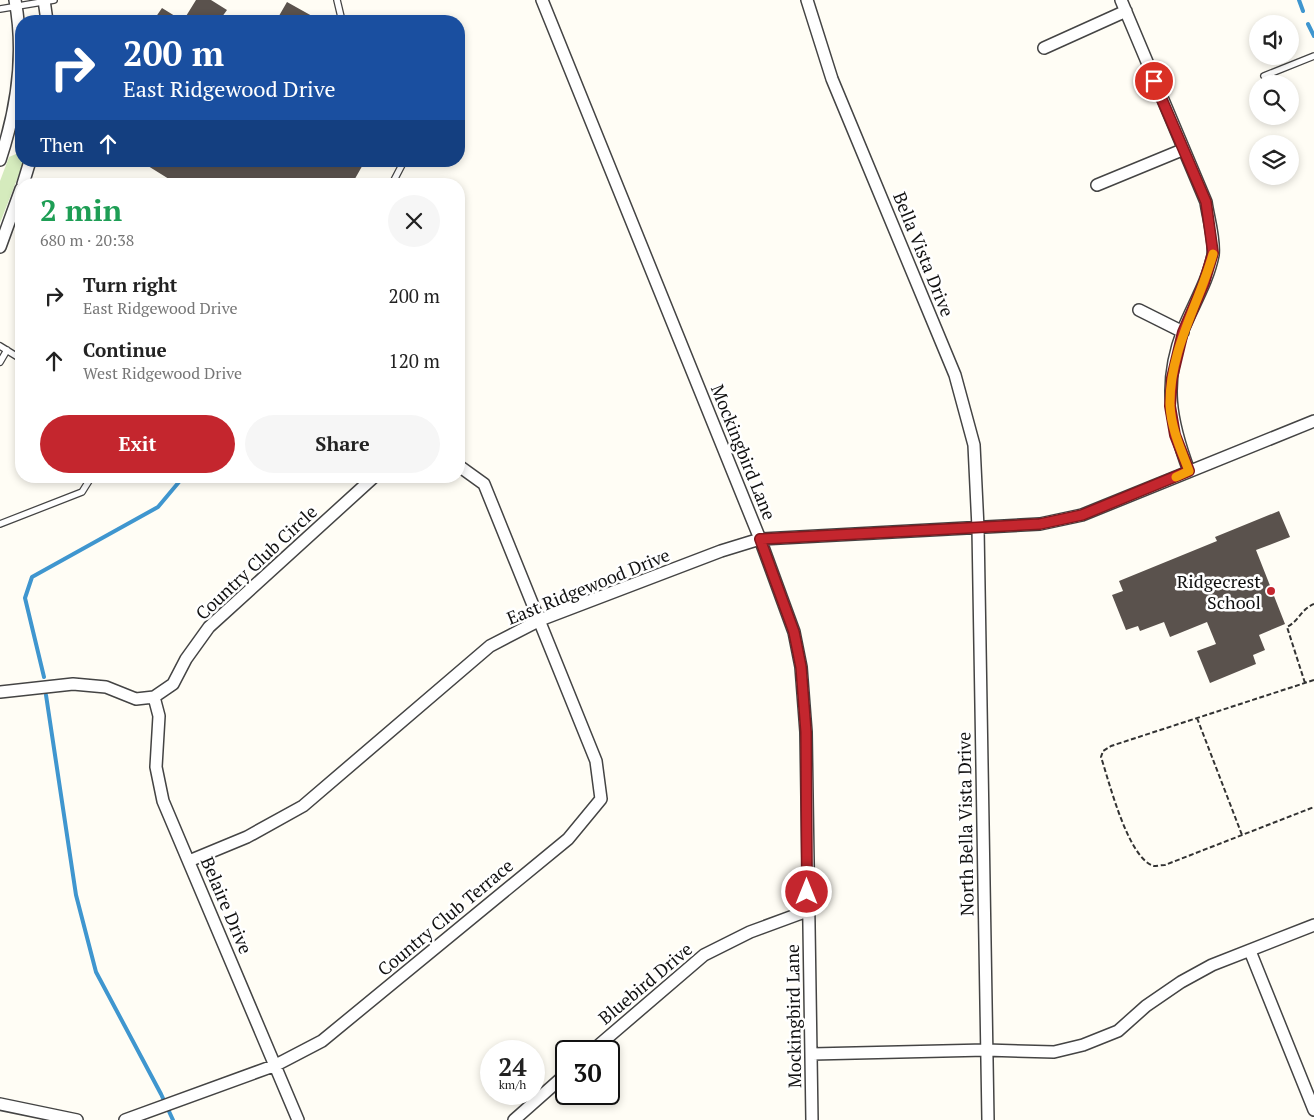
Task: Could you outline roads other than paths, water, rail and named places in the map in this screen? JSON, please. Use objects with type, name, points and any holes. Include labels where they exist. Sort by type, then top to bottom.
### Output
[{"type":"street","points":[[47,15],[48,0]]},
{"type":"street","name":"Mockingbird Lane","points":[[542,0],[760,539],[794,632],[801,667],[806,732],[807,911],[812,1054],[812,1120]]},
{"type":"street","name":"Bella Vista Drive","points":[[807,0],[832,79],[955,375],[974,445],[978,528]]},
{"type":"street","points":[[1121,0],[1182,150],[1206,202],[1213,253],[1204,283],[1183,332],[1172,378],[1170,406],[1175,435],[1189,471]]},
{"type":"street","points":[[1044,48],[1126,11]]},
{"type":"street","points":[[0,160],[3,141],[13,111],[15,95]]},
{"type":"street","points":[[1097,186],[1182,150]]},
{"type":"street","points":[[0,247],[15,206]]},
{"type":"street","points":[[1139,310],[1183,332]]},
{"type":"street","name":"East Ridgewood Drive","points":[[189,861],[247,837],[303,806],[490,646],[540,620],[721,551],[760,539],[1040,524],[1082,515],[1314,422]]},
{"type":"street","points":[[465,470],[484,484],[540,620]]},
{"type":"street","name":"Country Club Circle","points":[[154,697],[173,684],[186,659],[209,626],[367,483]]},
{"type":"street","name":"North Bella Vista Drive","points":[[978,528],[988,1120]]},
{"type":"street","name":"Country Club Terrace","points":[[125,1120],[180,1102],[276,1065],[330,1035],[568,839],[601,799],[596,761],[540,620]]},
{"type":"street","points":[[0,692],[73,684],[106,687],[136,699],[154,697]]},
{"type":"street","name":"Belaire Drive","points":[[154,697],[159,716],[156,767],[164,801],[298,1120]]},
{"type":"street","name":"Bluebird Drive","points":[[605,1040],[704,955],[750,932],[807,911]]},
{"type":"street","points":[[812,1054],[986,1050],[1054,1052],[1083,1045],[1118,1031],[1146,1006],[1180,982],[1212,965],[1314,925]]},
{"type":"street","points":[[1250,951],[1314,1110]]},
{"type":"street","points":[[519,1118],[555,1084]]},
{"type":"street","points":[[0,1104],[77,1120]]},
{"type":"lane","points":[[0,9],[15,3],[48,0]]},
{"type":"lane","points":[[337,0],[341,15]]},
{"type":"lane","points":[[1266,75],[1314,56]]},
{"type":"lane","points":[[0,346],[15,355]]},
{"type":"lane","points":[[0,362],[7,350]]},
{"type":"lane","points":[[0,524],[82,492],[88,483]]},
{"type":"waterway","points":[[1299,0],[1303,11]]},
{"type":"waterway","points":[[1308,24],[1314,36]]},
{"type":"waterway","points":[[44,677],[25,598],[32,577],[158,507],[178,483]]},
{"type":"waterway","points":[[46,695],[76,895],[96,972],[173,1120]]},
{"type":"place","name":"Ridgecrest School","points":[[1271,591]]}]
